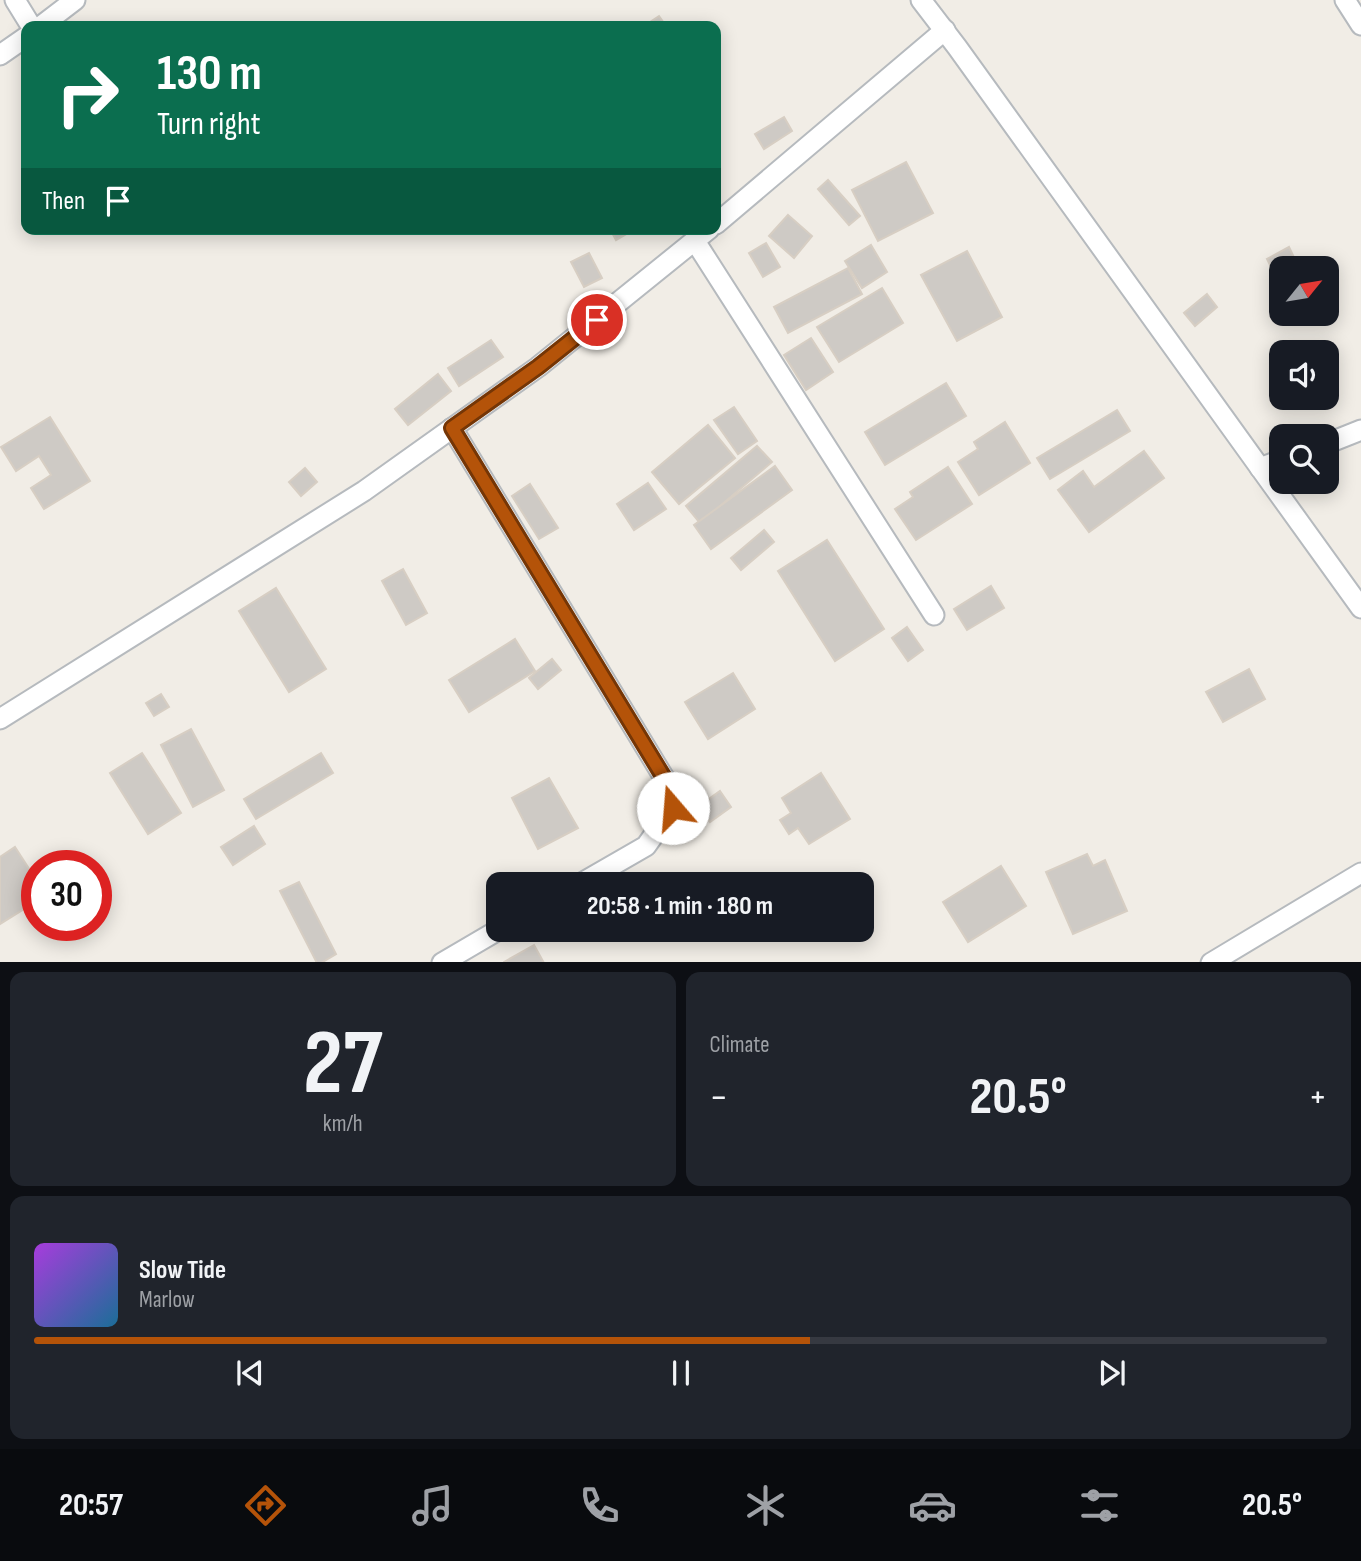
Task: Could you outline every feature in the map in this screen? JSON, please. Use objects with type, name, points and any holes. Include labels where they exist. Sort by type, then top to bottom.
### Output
[{"type":"street","points":[[15,0],[29,21]]},
{"type":"street","points":[[48,21],[75,0]]},
{"type":"street","points":[[921,0],[1361,608]]},
{"type":"street","points":[[1345,0],[1361,26]]},
{"type":"street","points":[[721,220],[945,30]]},
{"type":"street","points":[[0,55],[21,40]]},
{"type":"street","points":[[0,719],[364,491],[538,367],[702,235],[934,615]]},
{"type":"street","points":[[452,428],[666,781],[673,808],[646,846],[601,872]]},
{"type":"street","points":[[1339,439],[1361,430]]},
{"type":"street","points":[[1260,468],[1269,465]]},
{"type":"street","points":[[1211,962],[1361,873]]},
{"type":"street","points":[[442,962],[486,937]]},
{"type":"building","points":[[784,117],[792,131],[764,149],[755,134]]},
{"type":"building","points":[[906,162],[933,213],[878,241],[852,190]]},
{"type":"building","points":[[828,180],[860,216],[849,225],[818,189]]},
{"type":"building","points":[[788,215],[812,236],[794,258],[769,236]]},
{"type":"building","points":[[766,243],[780,267],[763,277],[749,253]]},
{"type":"building","points":[[871,245],[887,272],[862,288],[845,261]]},
{"type":"building","points":[[1289,247],[1293,256],[1272,256]]},
{"type":"building","points":[[967,251],[1002,317],[957,341],[921,275]]},
{"type":"building","points":[[589,253],[602,278],[584,287],[571,262]]},
{"type":"building","points":[[848,268],[862,294],[788,333],[774,307]]},
{"type":"building","points":[[882,288],[903,323],[839,362],[817,327]]},
{"type":"building","points":[[1207,294],[1217,307],[1195,326],[1184,313]]},
{"type":"building","points":[[811,338],[833,372],[806,390],[784,355]]},
{"type":"building","points":[[491,340],[503,357],[459,386],[448,368]]},
{"type":"building","points":[[438,374],[451,391],[408,425],[395,409]]},
{"type":"building","points":[[946,383],[966,416],[885,465],[865,432]]},
{"type":"building","points":[[734,407],[757,441],[738,454],[714,420]]},
{"type":"building","points":[[1117,410],[1130,431],[1050,479],[1037,458]]},
{"type":"building","points":[[50,417],[90,481],[44,509],[31,488],[51,475],[39,456],[16,471],[1,447]]},
{"type":"building","points":[[1005,422],[1030,463],[979,495],[958,462],[978,449],[974,442]]},
{"type":"building","points":[[708,425],[735,458],[679,504],[652,472]]},
{"type":"building","points":[[757,446],[772,462],[700,523],[686,506]]},
{"type":"building","points":[[1144,451],[1164,478],[1089,532],[1058,490],[1083,471],[1094,487]]},
{"type":"building","points":[[775,466],[792,490],[711,549],[694,525]]},
{"type":"building","points":[[948,467],[972,504],[916,540],[895,509],[913,497],[910,492]]},
{"type":"building","points":[[305,468],[317,482],[301,496],[289,482]]},
{"type":"building","points":[[648,483],[666,509],[634,530],[617,504]]},
{"type":"building","points":[[530,484],[558,528],[539,539],[512,496]]},
{"type":"building","points":[[764,530],[774,542],[741,570],[731,558]]},
{"type":"building","points":[[827,540],[884,629],[835,661],[778,571]]},
{"type":"building","points":[[403,569],[427,613],[406,625],[382,581]]},
{"type":"building","points":[[991,586],[1004,608],[967,630],[954,609]]},
{"type":"building","points":[[276,588],[326,669],[289,692],[239,611]]},
{"type":"building","points":[[907,627],[923,650],[908,661],[892,638]]},
{"type":"building","points":[[515,639],[535,671],[469,712],[449,680]]},
{"type":"building","points":[[552,659],[561,670],[538,689],[529,678]]},
{"type":"building","points":[[1249,669],[1265,699],[1223,722],[1206,692]]},
{"type":"building","points":[[733,673],[755,709],[708,739],[685,702]]},
{"type":"building","points":[[161,694],[169,707],[154,716],[146,703]]},
{"type":"building","points":[[191,729],[224,790],[193,807],[161,745]]},
{"type":"building","points":[[142,753],[181,813],[148,834],[110,773]]},
{"type":"building","points":[[321,753],[333,773],[256,819],[244,799]]},
{"type":"building","points":[[821,773],[850,819],[809,844],[798,828],[789,834],[780,820],[791,813],[782,798]]},
{"type":"building","points":[[549,778],[578,828],[538,849],[512,798]]},
{"type":"building","points":[[720,791],[731,807],[710,822],[699,806]]},
{"type":"building","points":[[254,826],[265,844],[233,865],[221,847]]},
{"type":"building","points":[[15,847],[21,856],[21,911],[0,924],[0,857]]},
{"type":"building","points":[[1087,854],[1093,866],[1105,860],[1127,911],[1073,934],[1046,872]]},
{"type":"building","points":[[1001,866],[1026,906],[968,942],[943,902]]},
{"type":"building","points":[[299,882],[336,954],[323,962],[316,962],[280,891]]},
{"type":"building","points":[[534,945],[543,962],[504,962]]},
{"type":"route","points":[[597,320],[538,367],[452,428],[666,781],[673,808]]}]
